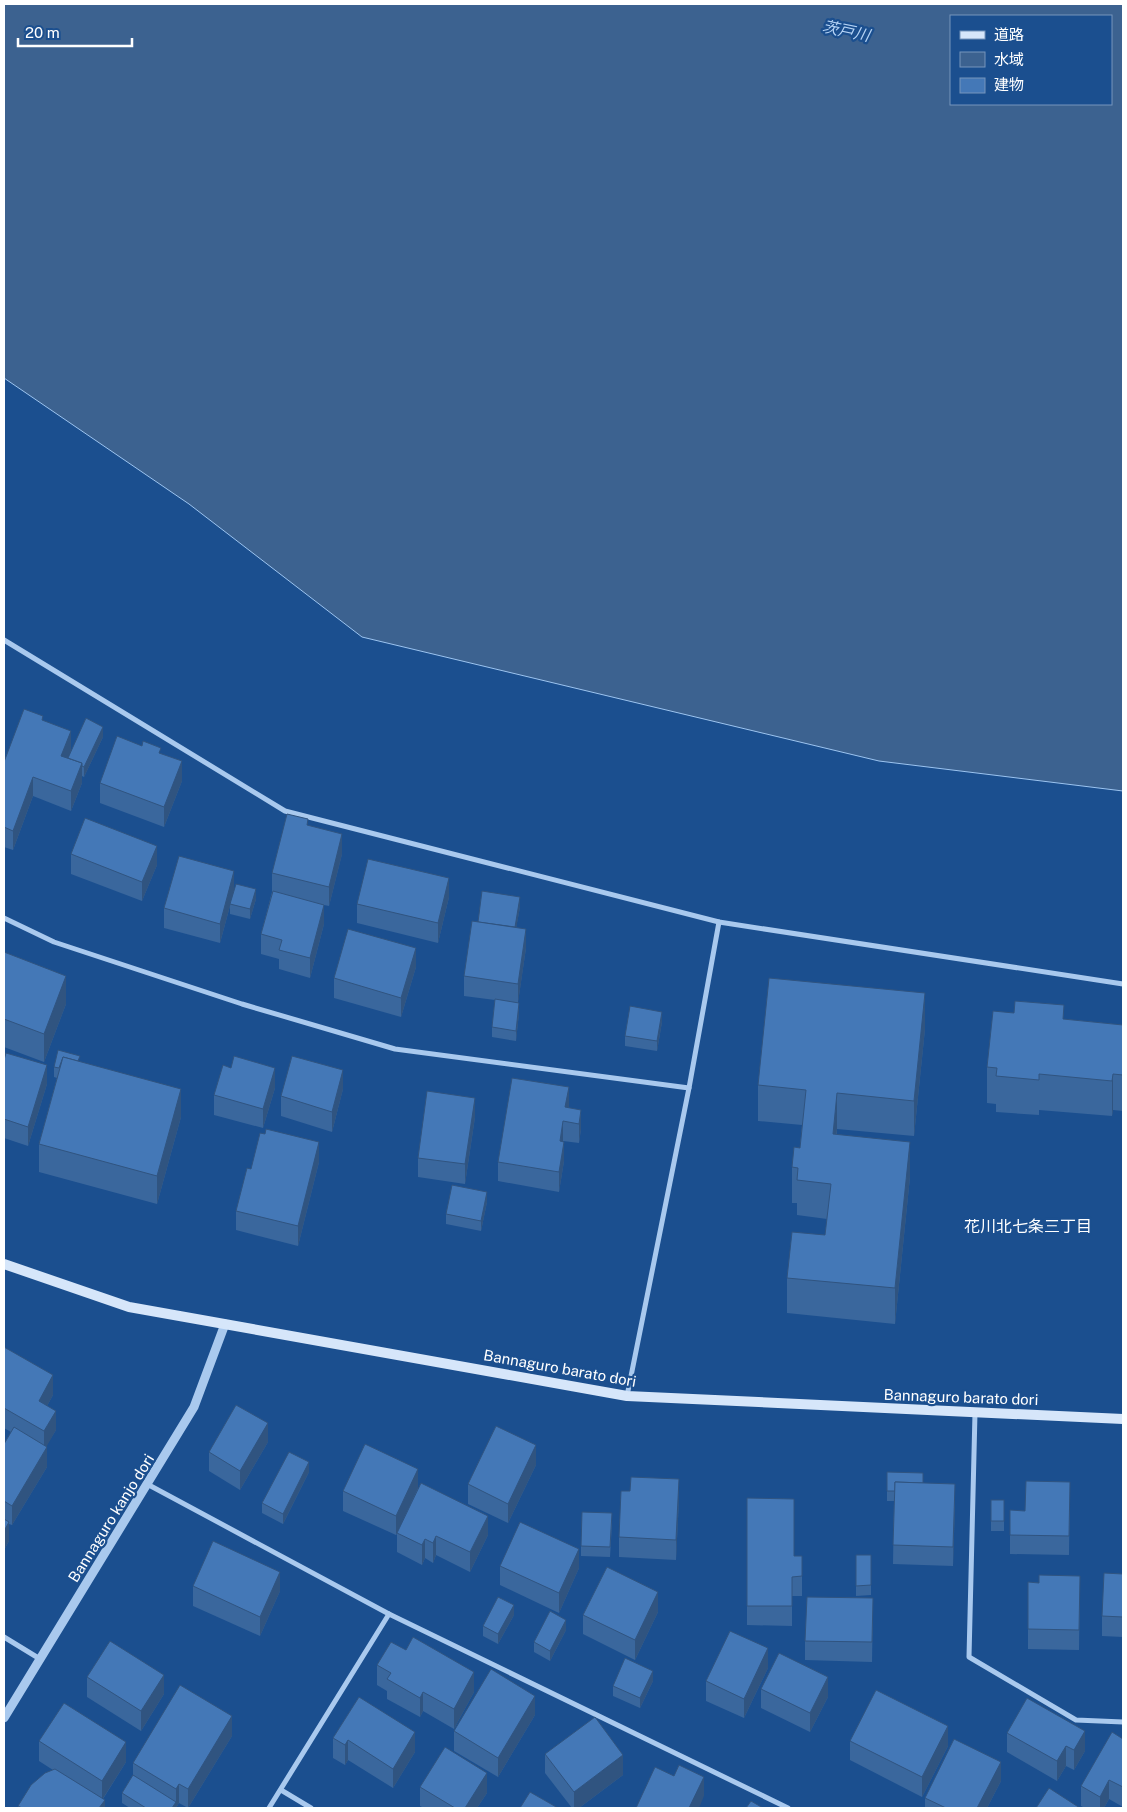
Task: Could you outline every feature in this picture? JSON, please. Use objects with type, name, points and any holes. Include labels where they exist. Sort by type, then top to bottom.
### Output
[{"type":"main road","name":"Bannaguro barato dori","points":[[4,1264],[129,1307],[627,1396],[1123,1419]]},
{"type":"street","points":[[4,640],[285,810],[719,922],[1123,984]]},
{"type":"street","points":[[4,918],[54,942],[242,1004],[395,1048],[689,1088]]},
{"type":"street","points":[[627,1396],[689,1088],[719,922]]},
{"type":"street","name":"Bannaguro kanjo dori","points":[[4,1718],[194,1407],[225,1324]]},
{"type":"street","points":[[975,1413],[969,1657],[1076,1720],[1123,1722]]},
{"type":"street","points":[[147,1484],[389,1614],[788,1808]]},
{"type":"street","points":[[269,1808],[389,1614]]},
{"type":"street","points":[[4,1637],[40,1659]]},
{"type":"street","points":[[281,1790],[310,1808]]},
{"type":"water","name":"茨戸川","points":[[4,4],[1123,4],[1123,791],[879,761],[362,637],[189,504],[4,378]]},
{"type":"building","points":[[24,709],[43,716],[42,720],[71,731],[61,756],[82,763],[71,791],[33,777],[13,831],[4,827],[4,762]]},
{"type":"building","points":[[86,718],[103,727],[84,767],[82,763],[68,758]]},
{"type":"building","points":[[117,736],[142,746],[143,741],[161,748],[159,753],[182,761],[164,807],[100,783]]},
{"type":"building","points":[[287,814],[308,819],[307,825],[342,834],[329,887],[272,873]]},
{"type":"building","points":[[85,818],[157,846],[142,882],[71,854]]},
{"type":"building","points":[[179,856],[234,871],[220,924],[164,908]]},
{"type":"building","points":[[368,859],[449,878],[438,923],[357,904]]},
{"type":"building","points":[[236,884],[256,889],[250,909],[230,904]]},
{"type":"building","points":[[273,891],[324,905],[310,958],[279,950],[282,940],[261,934]]},
{"type":"building","points":[[482,891],[520,897],[515,927],[478,922]]},
{"type":"building","points":[[472,921],[526,929],[518,984],[464,976]]},
{"type":"building","points":[[348,929],[416,948],[401,998],[334,978]]},
{"type":"building","points":[[4,952],[66,976],[44,1034],[4,1019]]},
{"type":"building","points":[[769,978],[925,993],[914,1101],[837,1093],[833,1134],[910,1142],[895,1288],[787,1278],[792,1232],[825,1235],[831,1184],[797,1180],[798,1168],[792,1167],[794,1147],[800,1148],[806,1090],[758,1085]]},
{"type":"building","points":[[495,999],[519,1003],[516,1031],[492,1027]]},
{"type":"building","points":[[1015,1001],[1064,1005],[1063,1019],[1123,1025],[1123,1075],[1113,1074],[1112,1081],[1039,1074],[1039,1080],[996,1076],[997,1068],[987,1067],[993,1011],[1014,1013]]},
{"type":"building","points":[[630,1006],[662,1012],[657,1041],[625,1036]]},
{"type":"building","points":[[58,1050],[80,1056],[78,1061],[63,1057],[59,1068],[54,1067]]},
{"type":"building","points":[[6,1053],[47,1065],[28,1127],[4,1119],[4,1060]]},
{"type":"building","points":[[234,1056],[275,1068],[263,1109],[214,1095],[223,1065],[231,1068]]},
{"type":"building","points":[[292,1056],[343,1070],[332,1112],[281,1096]]},
{"type":"building","points":[[63,1057],[181,1089],[157,1176],[39,1144]]},
{"type":"building","points":[[512,1078],[569,1087],[565,1107],[581,1110],[579,1124],[563,1121],[560,1141],[564,1142],[559,1172],[498,1162]]},
{"type":"building","points":[[427,1091],[475,1098],[465,1164],[418,1158]]},
{"type":"building","points":[[266,1129],[319,1142],[298,1226],[236,1211],[247,1168],[251,1169],[260,1133],[265,1134]]},
{"type":"building","points":[[452,1185],[487,1192],[481,1221],[446,1214]]},
{"type":"building","points":[[4,1347],[53,1375],[39,1401],[56,1411],[44,1431],[4,1408]]},
{"type":"building","points":[[236,1405],[268,1423],[240,1471],[209,1452]]},
{"type":"building","points":[[496,1426],[536,1445],[508,1504],[468,1484]]},
{"type":"building","points":[[14,1427],[47,1447],[12,1506],[4,1501],[4,1444]]},
{"type":"building","points":[[365,1444],[418,1469],[396,1516],[343,1491]]},
{"type":"building","points":[[289,1452],[309,1462],[283,1514],[262,1503]]},
{"type":"building","points":[[887,1472],[923,1473],[923,1483],[895,1482],[895,1491],[887,1491]]},
{"type":"building","points":[[631,1477],[679,1479],[676,1540],[619,1537],[621,1491],[630,1491]]},
{"type":"building","points":[[1026,1481],[1070,1482],[1069,1536],[1010,1535],[1010,1510],[1025,1511]]},
{"type":"building","points":[[895,1482],[955,1484],[953,1547],[893,1545]]},
{"type":"building","points":[[421,1483],[488,1516],[470,1552],[436,1536],[433,1543],[425,1539],[422,1545],[397,1533]]},
{"type":"building","points":[[747,1498],[794,1499],[794,1556],[802,1556],[802,1576],[792,1577],[792,1606],[747,1606]]},
{"type":"building","points":[[991,1500],[1004,1500],[1004,1521],[991,1521]]},
{"type":"building","points":[[582,1512],[612,1513],[610,1547],[581,1546]]},
{"type":"building","points":[[4,1519],[9,1522],[4,1531]]},
{"type":"building","points":[[520,1522],[579,1549],[559,1593],[500,1566]]},
{"type":"building","points":[[213,1541],[280,1572],[260,1617],[193,1586]]},
{"type":"building","points":[[856,1555],[871,1555],[871,1585],[856,1586]]},
{"type":"building","points":[[607,1567],[658,1592],[635,1640],[583,1615]]},
{"type":"building","points":[[1104,1573],[1123,1574],[1123,1617],[1102,1616]]},
{"type":"building","points":[[1039,1575],[1080,1576],[1079,1630],[1028,1629],[1028,1582],[1039,1583]]},
{"type":"building","points":[[498,1597],[514,1605],[498,1634],[483,1626]]},
{"type":"building","points":[[807,1597],[873,1598],[872,1642],[805,1641]]},
{"type":"building","points":[[550,1611],[566,1620],[550,1651],[534,1642]]},
{"type":"building","points":[[730,1631],[768,1648],[744,1699],[706,1681]]},
{"type":"building","points":[[413,1637],[474,1672],[454,1709],[423,1692],[420,1698],[387,1679],[391,1673],[377,1665],[391,1642],[406,1650]]},
{"type":"building","points":[[110,1641],[164,1675],[141,1711],[87,1677]]},
{"type":"building","points":[[779,1653],[828,1677],[810,1713],[761,1689]]},
{"type":"building","points":[[625,1658],[653,1671],[640,1698],[613,1686]]},
{"type":"building","points":[[491,1669],[535,1696],[498,1758],[454,1731]]},
{"type":"building","points":[[180,1685],[232,1716],[188,1789],[179,1784],[176,1789],[133,1763]]},
{"type":"building","points":[[876,1690],[948,1726],[922,1777],[850,1741]]},
{"type":"building","points":[[359,1697],[415,1732],[393,1769],[348,1740],[345,1745],[333,1738]]},
{"type":"building","points":[[1027,1698],[1085,1731],[1074,1750],[1066,1746],[1057,1761],[1007,1733]]},
{"type":"building","points":[[64,1703],[126,1742],[102,1781],[39,1741]]},
{"type":"building","points":[[595,1717],[623,1755],[574,1792],[545,1754]]},
{"type":"building","points":[[1112,1732],[1123,1739],[1123,1787],[1109,1780],[1100,1797],[1081,1786]]},
{"type":"building","points":[[954,1739],[1001,1762],[977,1808],[946,1808],[925,1798]]},
{"type":"building","points":[[445,1747],[487,1773],[465,1808],[455,1808],[420,1787]]},
{"type":"building","points":[[679,1765],[704,1777],[689,1808],[636,1808],[655,1767],[674,1776]]},
{"type":"building","points":[[55,1769],[105,1800],[99,1808],[22,1808],[18,1806],[31,1785],[45,1773]]},
{"type":"building","points":[[133,1775],[176,1802],[172,1808],[146,1808],[122,1793]]},
{"type":"building","points":[[1049,1788],[1080,1808],[1036,1808]]},
{"type":"building","points":[[530,1792],[558,1808],[520,1808]]},
{"type":"building","points":[[751,1801],[763,1808],[746,1808]]},
{"type":"district","name":"花川北七条三丁目","points":[[1028,1226]]}]
